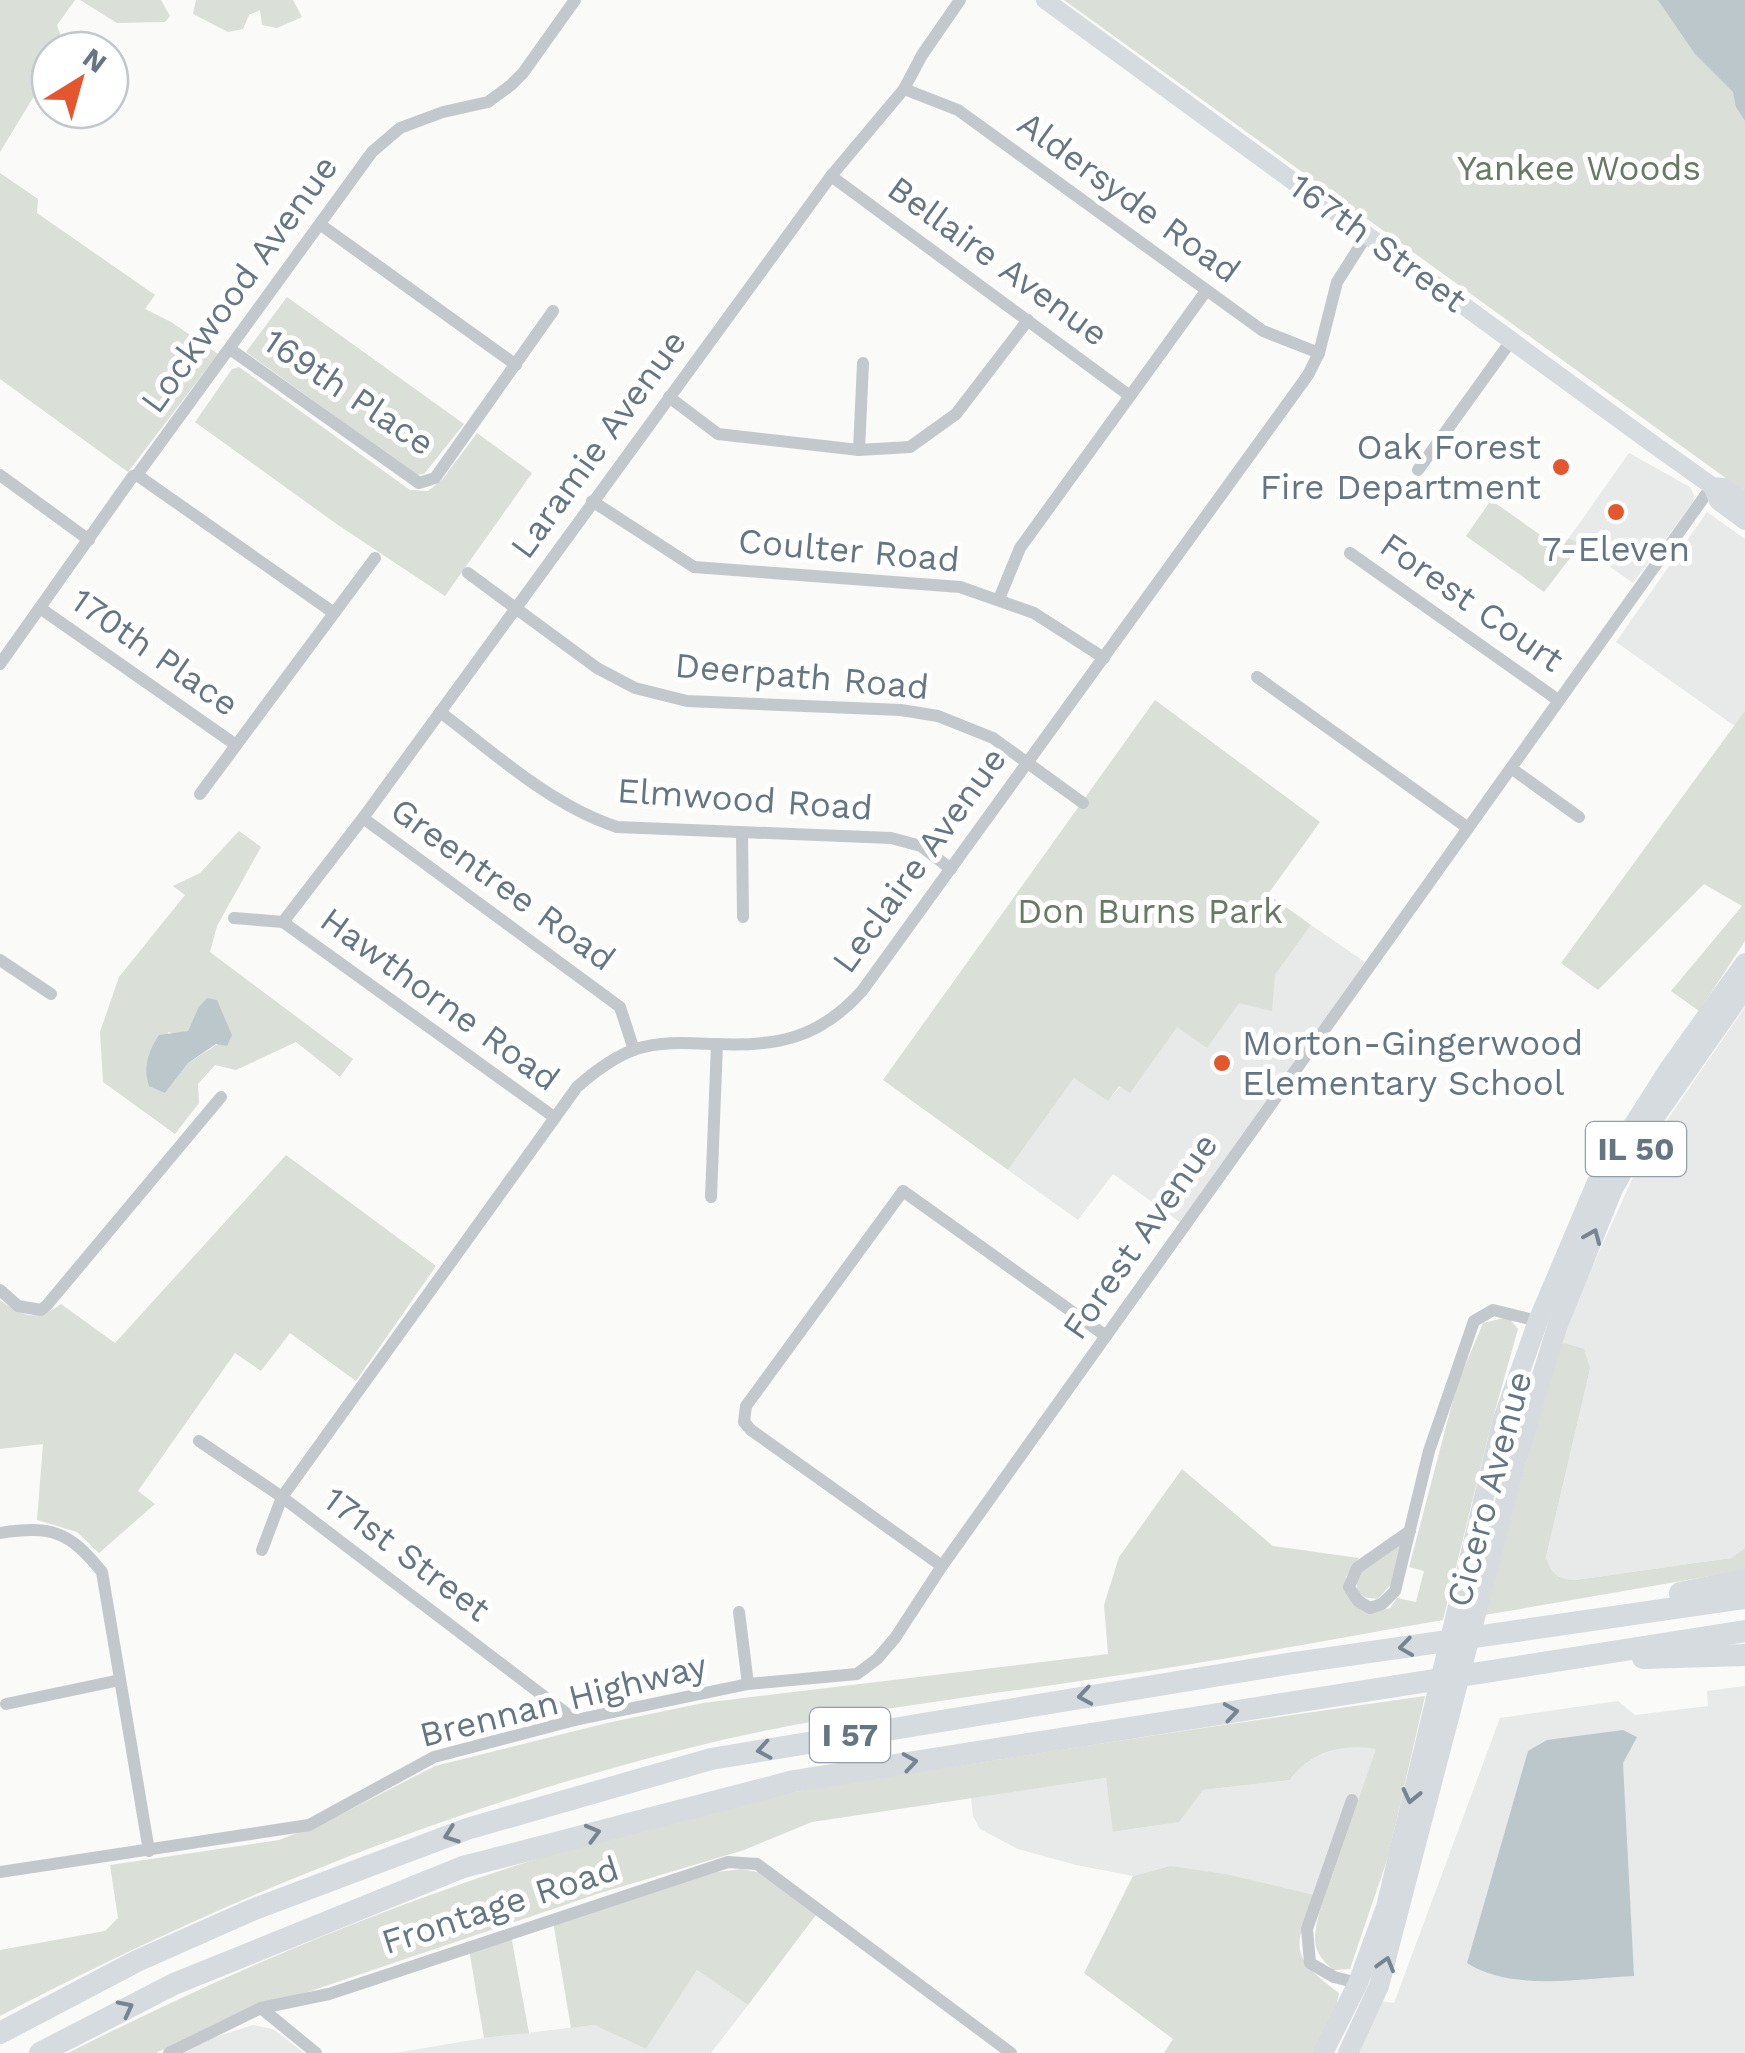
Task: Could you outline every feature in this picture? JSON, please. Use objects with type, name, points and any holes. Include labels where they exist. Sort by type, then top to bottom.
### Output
[{"type":"highway","points":[[1489,1635],[1745,1580]]},
{"type":"highway","name":"I 57","points":[[0,2033],[137,1961],[252,1910],[466,1829],[711,1759],[1249,1670],[1745,1598]]},
{"type":"highway","name":"I 57","points":[[40,2053],[174,1984],[463,1867],[794,1780],[1745,1632]]},
{"type":"highway","points":[[1610,1654],[1657,1660],[1745,1655]]},
{"type":"main road","name":"167th Street","points":[[1044,0],[1712,486],[1724,487],[1745,502]]},
{"type":"main road","name":"167th Street","points":[[1712,486],[1718,502],[1745,520]]},
{"type":"main road","name":"Cicero Avenue","points":[[1548,1324],[1597,1182],[1669,1070],[1745,963]]},
{"type":"main road","name":"Cicero Avenue","points":[[1348,2053],[1380,1986],[1466,1610],[1502,1422],[1613,1189],[1650,1124],[1745,988]]},
{"type":"main road","name":"Cicero Avenue","points":[[1323,2053],[1358,1982],[1386,1907],[1444,1700]]},
{"type":"street","name":"Lockwood Avenue","points":[[0,664],[372,152],[400,128],[443,112],[488,102],[511,85],[575,0]]},
{"type":"street","name":"Laramie Avenue","points":[[282,922],[363,818],[831,176],[904,89],[960,0]]},
{"type":"street","name":"Aldersyde Road","points":[[904,89],[958,110],[1262,331],[1319,353]]},
{"type":"street","name":"Bellaire Avenue","points":[[831,176],[1130,396]]},
{"type":"street","points":[[321,225],[516,365],[552,311]]},
{"type":"street","name":"Leclaire Avenue","points":[[262,1550],[282,1496],[554,1118],[592,1074],[634,1050],[680,1042],[778,1043],[812,1031],[840,1013],[862,991],[1308,376],[1319,353],[1338,282],[1367,235]]},
{"type":"street","points":[[1000,599],[1020,548],[1206,291]]},
{"type":"street","points":[[668,396],[718,434],[859,450],[910,446],[945,424],[1028,320]]},
{"type":"street","points":[[1418,470],[1511,341]]},
{"type":"street","name":"169th Place","points":[[230,348],[419,483],[435,478],[516,365]]},
{"type":"street","points":[[859,450],[863,363]]},
{"type":"street","points":[[0,475],[89,540]]},
{"type":"street","points":[[138,475],[334,613]]},
{"type":"street","name":"Forest Avenue","points":[[857,1674],[895,1638],[942,1566],[1712,486]]},
{"type":"street","name":"Coulter Road","points":[[592,501],[694,567],[938,583],[1000,599],[1052,623],[1104,658]]},
{"type":"street","name":"Forest Court","points":[[1350,553],[1558,700]]},
{"type":"street","points":[[200,794],[375,558]]},
{"type":"street","name":"Deerpath Road","points":[[468,573],[598,668],[635,688],[666,698],[920,713],[980,731],[1083,804]]},
{"type":"street","name":"170th Place","points":[[40,608],[236,745]]},
{"type":"street","points":[[1257,677],[1468,828]]},
{"type":"street","name":"Elmwood Road","points":[[440,712],[560,802],[590,818],[638,829],[904,840],[921,846],[952,869]]},
{"type":"street","points":[[1510,768],[1578,816]]},
{"type":"street","name":"Greentree Road","points":[[363,818],[620,1007],[634,1050]]},
{"type":"street","points":[[742,833],[743,917]]},
{"type":"street","name":"Hawthorne Road","points":[[234,918],[282,922],[554,1118]]},
{"type":"street","points":[[0,960],[51,994]]},
{"type":"street","points":[[711,1197],[716,1044]]},
{"type":"street","points":[[0,1290],[18,1306],[41,1310],[220,1097]]},
{"type":"street","points":[[942,1566],[751,1430],[744,1422],[746,1406],[903,1190],[1106,1336]]},
{"type":"street","points":[[1410,1531],[1356,1568],[1349,1587],[1358,1601],[1370,1608],[1382,1604],[1395,1591],[1434,1436],[1474,1321],[1480,1314],[1493,1310],[1548,1324]]},
{"type":"street","name":"171st Street","points":[[199,1441],[282,1496],[575,1720]]},
{"type":"street","points":[[0,1533],[49,1530],[80,1544],[102,1572],[150,1850]]},
{"type":"street","points":[[739,1612],[748,1684]]},
{"type":"street","name":"Brennan Highway","points":[[0,1872],[309,1825],[434,1757],[575,1720],[748,1684],[857,1674]]},
{"type":"street","points":[[6,1704],[120,1680]]},
{"type":"street","points":[[1352,1800],[1307,1929],[1310,1963],[1334,1977],[1358,1982]]},
{"type":"street","name":"Frontage Road","points":[[170,2053],[262,2008],[329,1994],[728,1862],[756,1864],[1011,2053]]},
{"type":"street","points":[[262,2008],[316,2053]]},
{"type":"shaded area","points":[[1658,0],[1745,0],[1745,121],[1733,92],[1695,54]]},
{"type":"shaded area","points":[[1629,453],[1690,487],[1694,495],[1693,502],[1633,583],[1569,538]]},
{"type":"shaded area","points":[[1707,512],[1745,539],[1745,713],[1736,727],[1616,642]]},
{"type":"shaded area","name":"Morton-Gingerwood Elementary School","points":[[1311,925],[1365,962],[1180,1222],[1113,1174],[1078,1220],[1008,1170],[1074,1078],[1108,1100],[1177,1027],[1239,1003],[1275,975]]},
{"type":"shaded area","points":[[207,998],[217,1000],[232,1035],[227,1046],[216,1044],[188,1063],[165,1093],[149,1086],[148,1060],[159,1035],[188,1031]]},
{"type":"shaded area","points":[[1745,1007],[1745,1548],[1731,1558],[1560,1579],[1550,1571],[1546,1557],[1590,1369],[1556,1347],[1643,1155]]},
{"type":"shaded area","points":[[1745,1686],[1745,2053],[1357,2053],[1381,2001],[1394,2003],[1500,1718],[1618,1701],[1635,1715],[1708,1706],[1707,1691]]},
{"type":"shaded area","points":[[1623,1730],[1637,1737],[1623,1763],[1634,1976],[1526,1980],[1505,1978],[1467,1963],[1528,1751],[1547,1740]]},
{"type":"shaded area","points":[[1349,1744],[1377,1748],[1324,1898],[1170,1866],[1133,1876],[1076,1865],[1018,1849],[980,1829],[973,1816],[971,1798],[1106,1778],[1114,1832],[1178,1822],[1203,1790],[1290,1780],[1301,1763]]},
{"type":"shaded area","points":[[697,1970],[748,2005],[711,2053],[395,2053],[594,2025],[646,2049]]},
{"type":"shaded area","points":[[253,2025],[273,2029],[304,2053],[183,2053],[209,2039]]},
{"type":"green space","points":[[0,0],[75,0],[57,25],[59,30],[30,30],[30,103],[0,152]]},
{"type":"green space","points":[[80,0],[161,0],[170,16],[165,22],[117,23]]},
{"type":"green space","points":[[196,0],[293,0],[302,17],[277,28],[262,25],[260,10],[249,15],[243,29],[228,32],[193,14]]},
{"type":"green space","name":"Yankee Woods","points":[[1064,0],[1745,0],[1745,492]]},
{"type":"green space","points":[[0,173],[38,199],[37,213],[155,295],[145,309],[218,354],[128,472],[0,379]]},
{"type":"green space","points":[[287,297],[464,424],[424,474],[416,475],[246,352]]},
{"type":"green space","points":[[239,367],[410,490],[428,491],[442,480],[477,433],[532,473],[445,596],[195,422],[232,369]]},
{"type":"green space","points":[[1491,500],[1560,549],[1569,538],[1580,545],[1544,592],[1466,536]]},
{"type":"green space","name":"Don Burns Park","points":[[1155,700],[1320,822],[1268,894],[1311,925],[1275,975],[1272,1011],[1239,1003],[1207,1048],[1177,1027],[1130,1093],[1119,1086],[1108,1101],[1074,1078],[1008,1170],[883,1080]]},
{"type":"green space","points":[[1745,711],[1745,941],[1699,1011],[1671,991],[1742,906],[1704,884],[1598,990],[1561,963]]},
{"type":"green space","points":[[239,831],[261,847],[217,926],[210,952],[353,1059],[340,1077],[296,1042],[236,1070],[215,1065],[198,1084],[199,1103],[175,1134],[103,1082],[100,1032],[119,977],[185,895],[173,886],[200,873]],"holes":[[[217,1001],[232,1035],[188,1063],[165,1093],[168,1032],[188,1031],[198,1008]]]},
{"type":"green space","points":[[286,1155],[436,1266],[356,1381],[290,1333],[261,1371],[235,1353],[138,1491],[155,1504],[99,1553],[77,1532],[37,1520],[43,1444],[0,1449],[0,1300],[30,1315],[45,1313],[61,1304],[115,1343]]},
{"type":"green space","points":[[1508,1317],[1518,1329],[1443,1620],[1191,1664],[821,1720],[631,1763],[538,1790],[354,1854],[175,1930],[0,2016],[0,1950],[105,1931],[118,1918],[110,1865],[279,1840],[328,1821],[435,1766],[607,1723],[703,1703],[1108,1654],[1104,1605],[1119,1557],[1182,1469],[1273,1546],[1359,1558],[1346,1577],[1346,1592],[1375,1612],[1390,1608],[1397,1598],[1416,1602],[1424,1571],[1409,1567],[1457,1385],[1483,1323]]},
{"type":"green space","points":[[1564,1343],[1584,1349],[1590,1369],[1546,1557],[1553,1571],[1559,1577],[1575,1580],[1731,1558],[1745,1548],[1745,1570],[1485,1615],[1556,1347]]},
{"type":"green space","points":[[1401,1543],[1391,1584],[1378,1599],[1362,1597],[1357,1590],[1357,1574]]},
{"type":"green space","points":[[1425,1696],[1388,1857],[1350,1969],[1333,1970],[1317,1951],[1315,1938],[1319,1913],[1376,1749],[1364,1747],[1317,1756],[1290,1780],[1203,1790],[1179,1822],[1113,1832],[1106,1778],[812,1822],[744,1850],[597,1894],[219,2022],[156,2053],[68,2053],[233,1975],[399,1906],[657,1824],[835,1785]]},
{"type":"green space","points":[[1170,1866],[1225,1874],[1314,1895],[1302,1928],[1300,1951],[1311,1970],[1339,1993],[1313,2053],[1164,2053],[1173,2039],[1084,1973],[1133,1876]]},
{"type":"green space","points":[[742,1869],[761,1873],[816,1915],[748,2005],[697,1970],[646,2049],[594,2025],[571,2028],[553,1921],[716,1872]]},
{"type":"green space","points":[[511,1936],[529,2033],[484,2038],[469,1949]]},
{"type":"place","name":"Oak Forest Fire Department","points":[[1561,467]]},
{"type":"place","name":"7-Eleven","points":[[1616,512]]},
{"type":"place","name":"Morton-Gingerwood Elementary School","points":[[1222,1063]]}]
